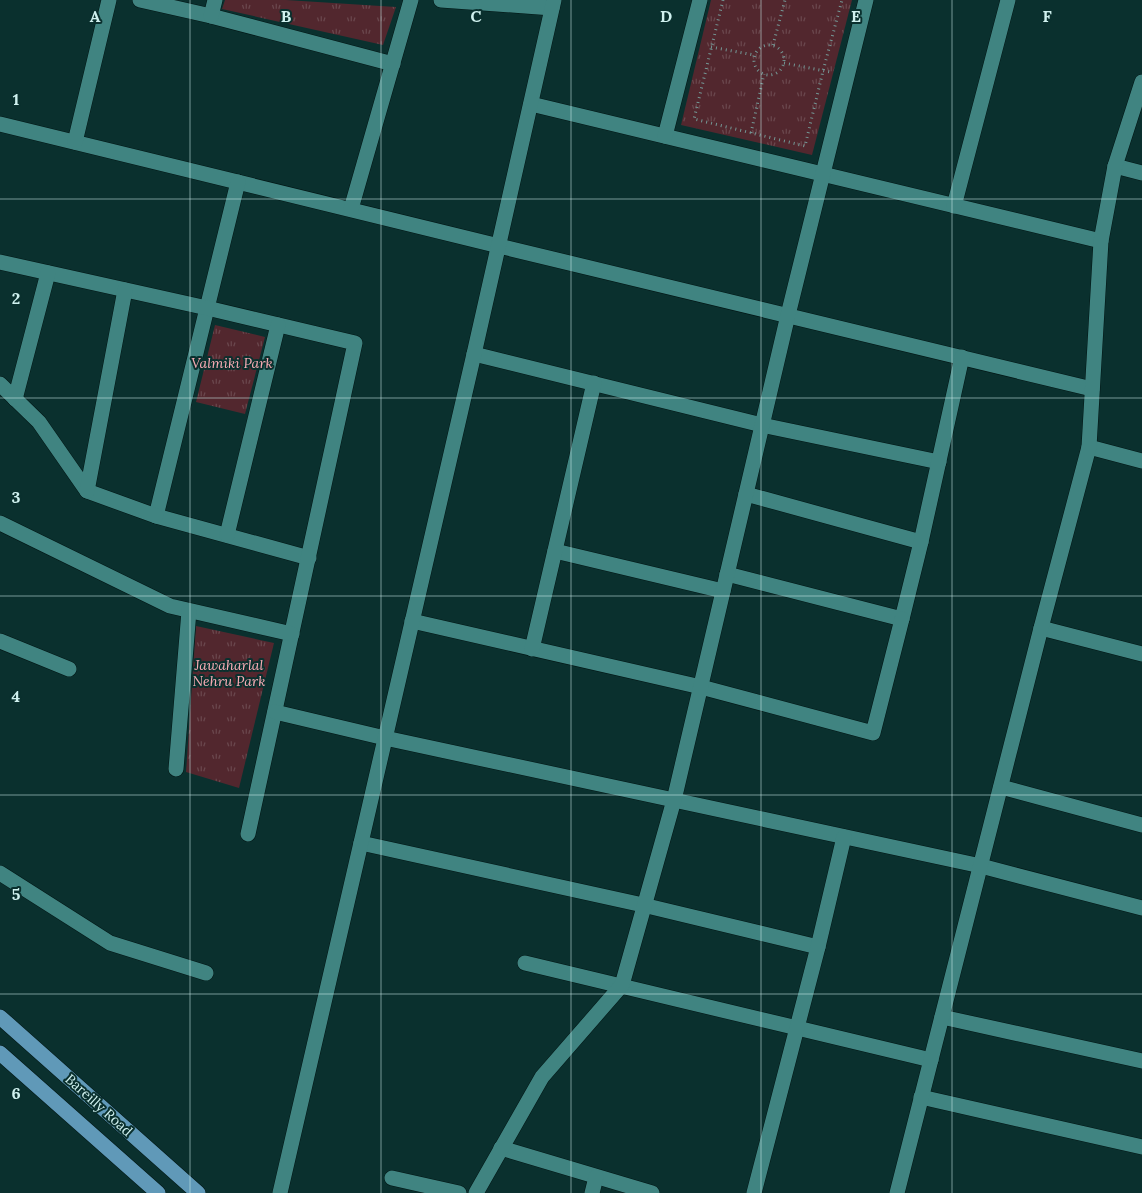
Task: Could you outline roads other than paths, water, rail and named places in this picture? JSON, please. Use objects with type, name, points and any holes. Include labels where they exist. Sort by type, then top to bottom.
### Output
[{"type":"main road","name":"Bareilly Road","points":[[0,1016],[198,1193]]},
{"type":"main road","name":"Bareilly Road","points":[[0,1052],[158,1193]]},
{"type":"street","points":[[75,142],[109,0]]},
{"type":"street","points":[[140,0],[211,16],[393,64]]},
{"type":"street","points":[[211,16],[215,0]]},
{"type":"street","points":[[351,209],[411,0]]},
{"type":"street","points":[[280,1193],[499,246],[553,4],[441,0]]},
{"type":"street","points":[[665,136],[700,0]]},
{"type":"street","points":[[476,1193],[542,1077],[622,985],[674,800],[788,316],[866,0]]},
{"type":"street","points":[[954,206],[1008,0]]},
{"type":"street","points":[[897,1193],[1088,446],[1100,241],[1115,166],[1142,82]]},
{"type":"street","points":[[531,104],[1100,241]]},
{"type":"street","points":[[0,124],[1092,389]]},
{"type":"street","points":[[1115,166],[1142,173]]},
{"type":"street","points":[[156,516],[238,182]]},
{"type":"street","points":[[0,262],[355,343],[248,834]]},
{"type":"street","points":[[16,399],[48,273]]},
{"type":"street","points":[[87,492],[125,290]]},
{"type":"street","points":[[227,535],[278,325]]},
{"type":"street","points":[[474,354],[762,425],[939,462]]},
{"type":"street","points":[[412,621],[701,687],[873,733],[921,542],[962,357]]},
{"type":"street","points":[[532,648],[594,383]]},
{"type":"street","points":[[0,384],[39,422],[87,492],[156,516],[309,558]]},
{"type":"street","points":[[1088,446],[1142,462]]},
{"type":"street","points":[[746,494],[921,542]]},
{"type":"street","points":[[0,523],[170,606],[292,634]]},
{"type":"street","points":[[555,552],[723,591]]},
{"type":"street","points":[[727,574],[902,619]]},
{"type":"street","points":[[176,769],[189,611]]},
{"type":"street","points":[[1041,628],[1142,654]]},
{"type":"street","points":[[0,641],[69,669]]},
{"type":"street","points":[[275,712],[385,738],[981,866],[1142,908]]},
{"type":"street","points":[[1001,787],[1142,825]]},
{"type":"street","points":[[754,1193],[818,947],[844,837]]},
{"type":"street","points":[[361,843],[644,905],[818,947]]},
{"type":"street","points":[[0,873],[110,943],[206,973]]},
{"type":"street","points":[[525,963],[931,1060]]},
{"type":"street","points":[[942,1017],[1142,1061]]},
{"type":"street","points":[[921,1097],[1142,1146]]},
{"type":"street","points":[[501,1148],[652,1193]]},
{"type":"street","points":[[592,1193],[596,1177]]},
{"type":"street","points":[[392,1178],[459,1193]]},
{"type":"park label","name":"Valmiki Park","points":[[232,363]]},
{"type":"park label","name":"Jawaharlal Nehru Park","points":[[229,674]]}]
